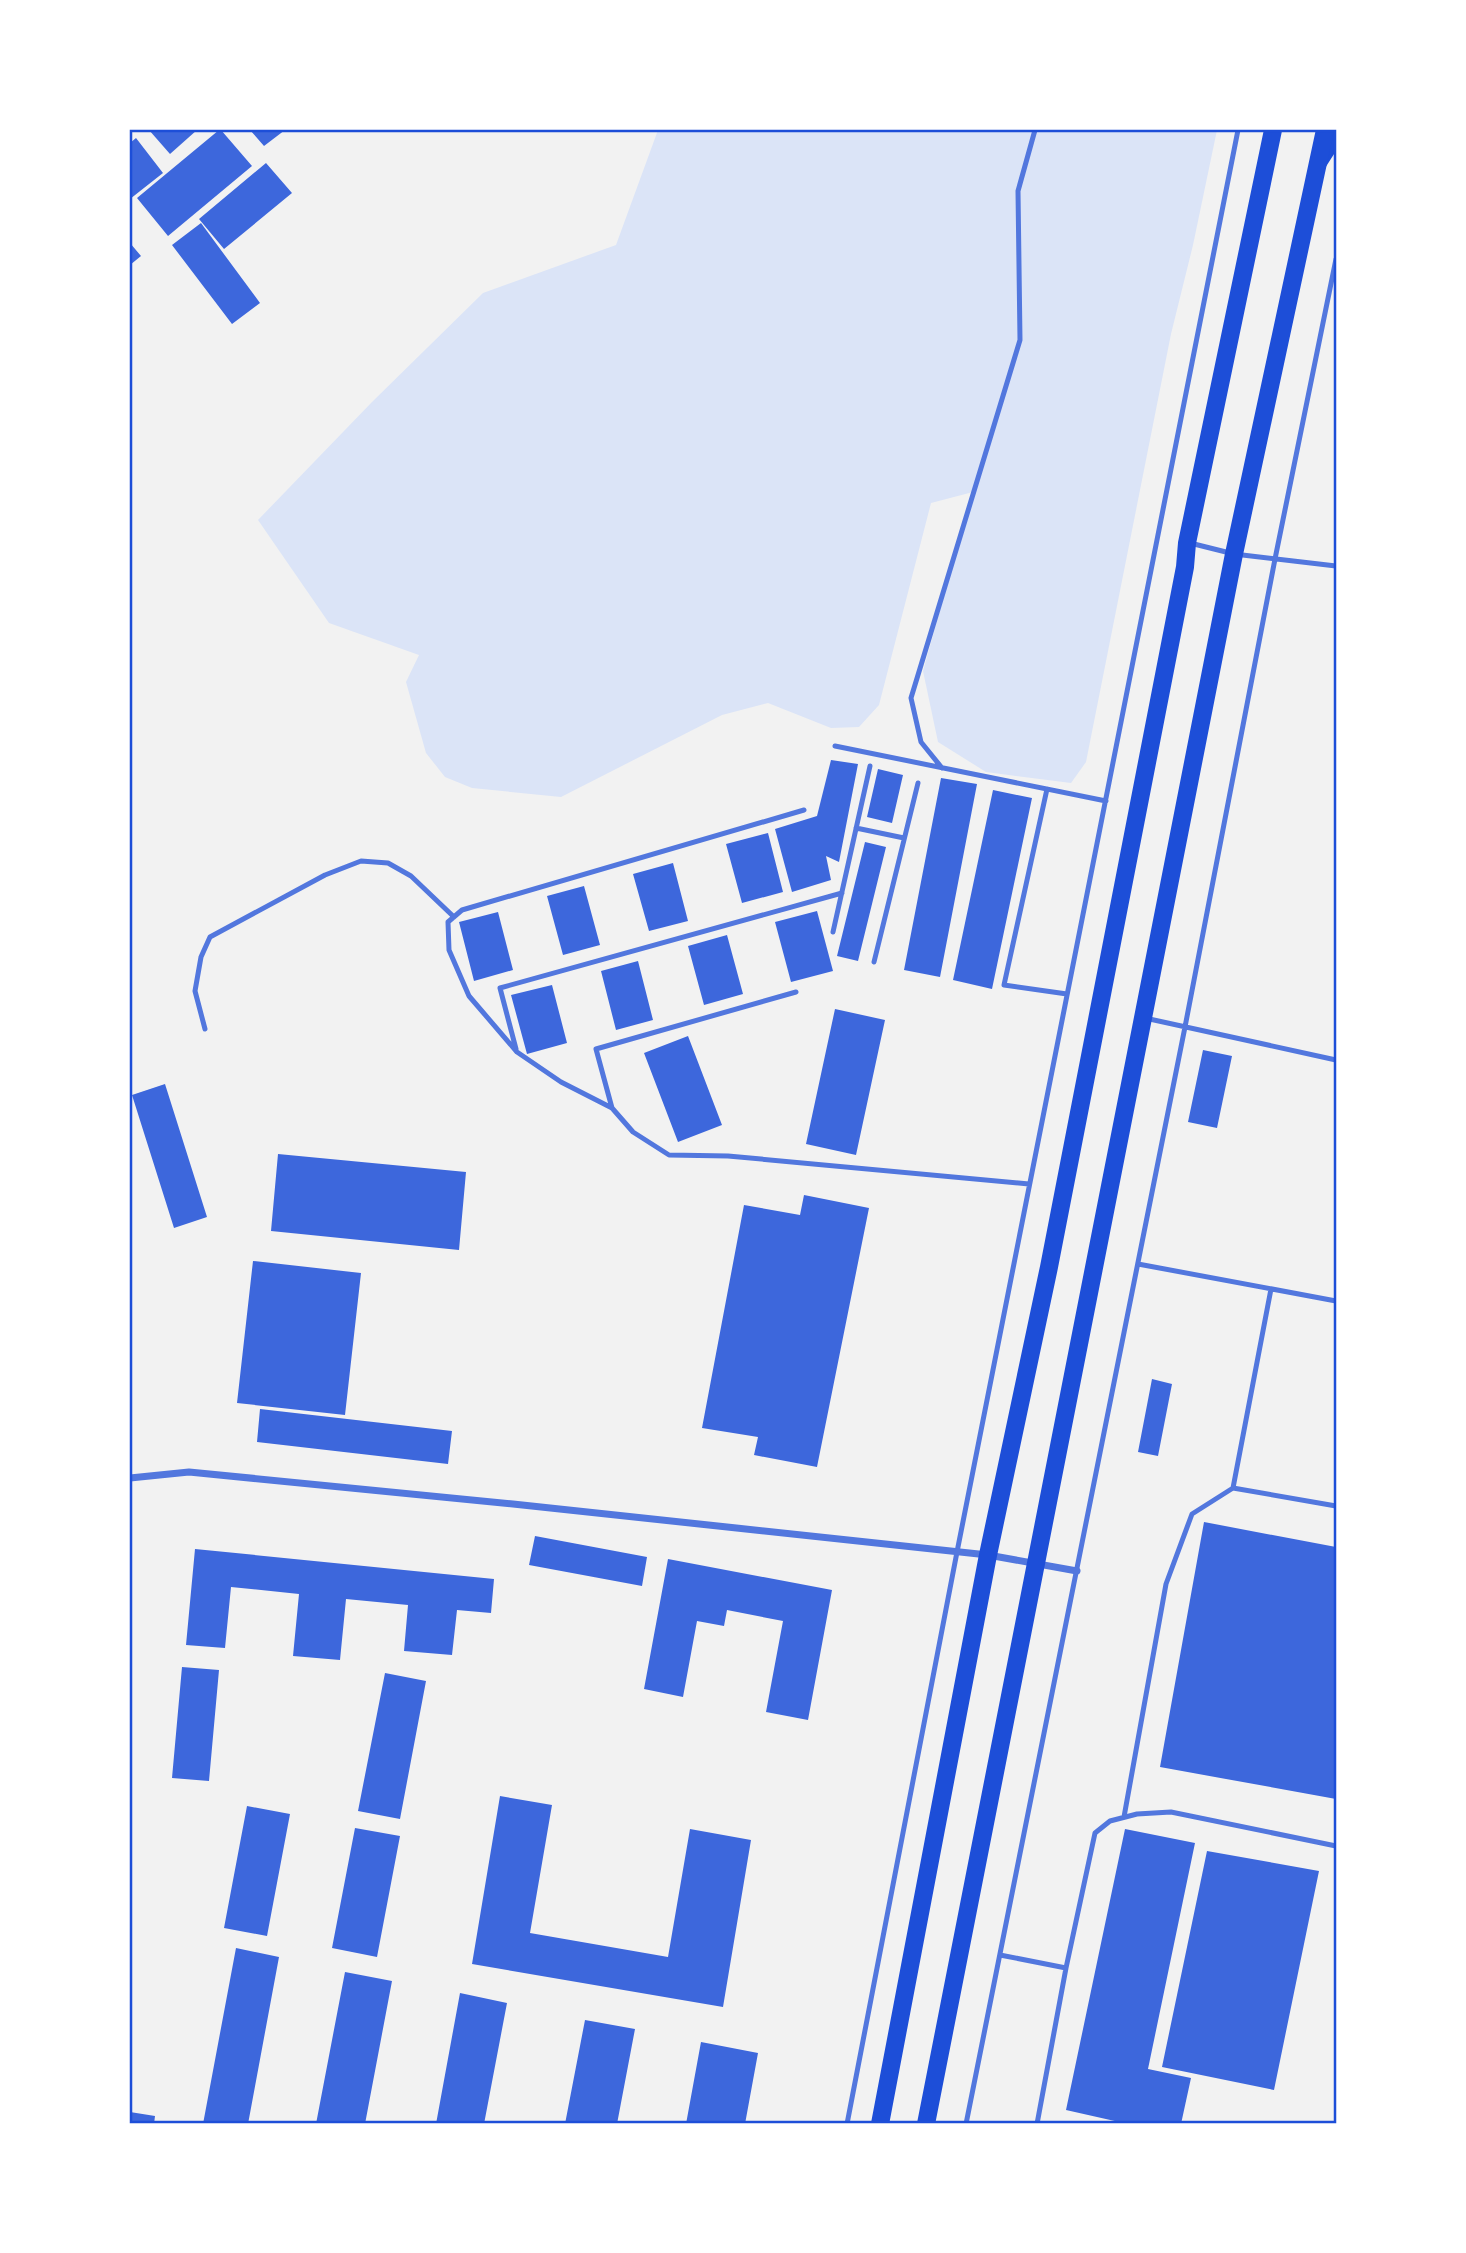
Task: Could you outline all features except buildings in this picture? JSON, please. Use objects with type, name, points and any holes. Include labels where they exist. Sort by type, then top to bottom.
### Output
[{"type":"main road","points":[[880,2123],[988,1555],[1049,1267],[1187,543],[1272,130]]},
{"type":"main road","points":[[926,2123],[1234,554],[1325,130]]},
{"type":"main road","points":[[1319,164],[1336,138]]},
{"type":"street","points":[[130,1478],[189,1472],[988,1555],[1077,1571]]},
{"type":"lane","points":[[943,768],[921,742],[911,698],[1020,340],[1018,191],[1035,130]]},
{"type":"lane","points":[[847,2123],[1029,1184],[1238,130]]},
{"type":"lane","points":[[966,2123],[1336,260]]},
{"type":"lane","points":[[1187,543],[1234,554],[1336,566]]},
{"type":"lane","points":[[835,746],[1106,801]]},
{"type":"lane","points":[[834,932],[870,766]]},
{"type":"lane","points":[[874,962],[918,783]]},
{"type":"lane","points":[[1047,789],[1004,985],[1067,994]]},
{"type":"lane","points":[[804,810],[462,910],[448,922],[449,950],[470,996],[517,1052],[561,1082],[611,1108],[633,1132],[668,1155],[728,1156],[1029,1184]]},
{"type":"lane","points":[[856,828],[904,838]]},
{"type":"lane","points":[[205,1029],[194,991],[201,957],[210,937],[325,875],[361,861],[388,863],[411,876],[454,917]]},
{"type":"lane","points":[[517,1052],[500,988],[842,892]]},
{"type":"lane","points":[[611,1108],[596,1049],[796,992]]},
{"type":"lane","points":[[1142,1018],[1336,1060]]},
{"type":"lane","points":[[1138,1264],[1336,1301]]},
{"type":"lane","points":[[1233,1488],[1270,1289]]},
{"type":"lane","points":[[1124,1817],[1166,1584],[1192,1514],[1233,1488],[1336,1506]]},
{"type":"lane","points":[[1037,2123],[1095,1833],[1110,1821],[1124,1817],[1171,1812],[1336,1846]]},
{"type":"lane","points":[[1000,1955],[1066,1968]]},
{"type":"shaded area","points":[[658,130],[1217,130],[1171,334],[1086,762],[1071,783],[986,772],[938,742],[923,671],[973,492],[931,503],[879,705],[859,727],[831,728],[768,703],[722,715],[561,797],[472,788],[445,777],[426,753],[406,682],[419,655],[329,623],[258,520],[372,402],[483,293],[616,245]]}]
